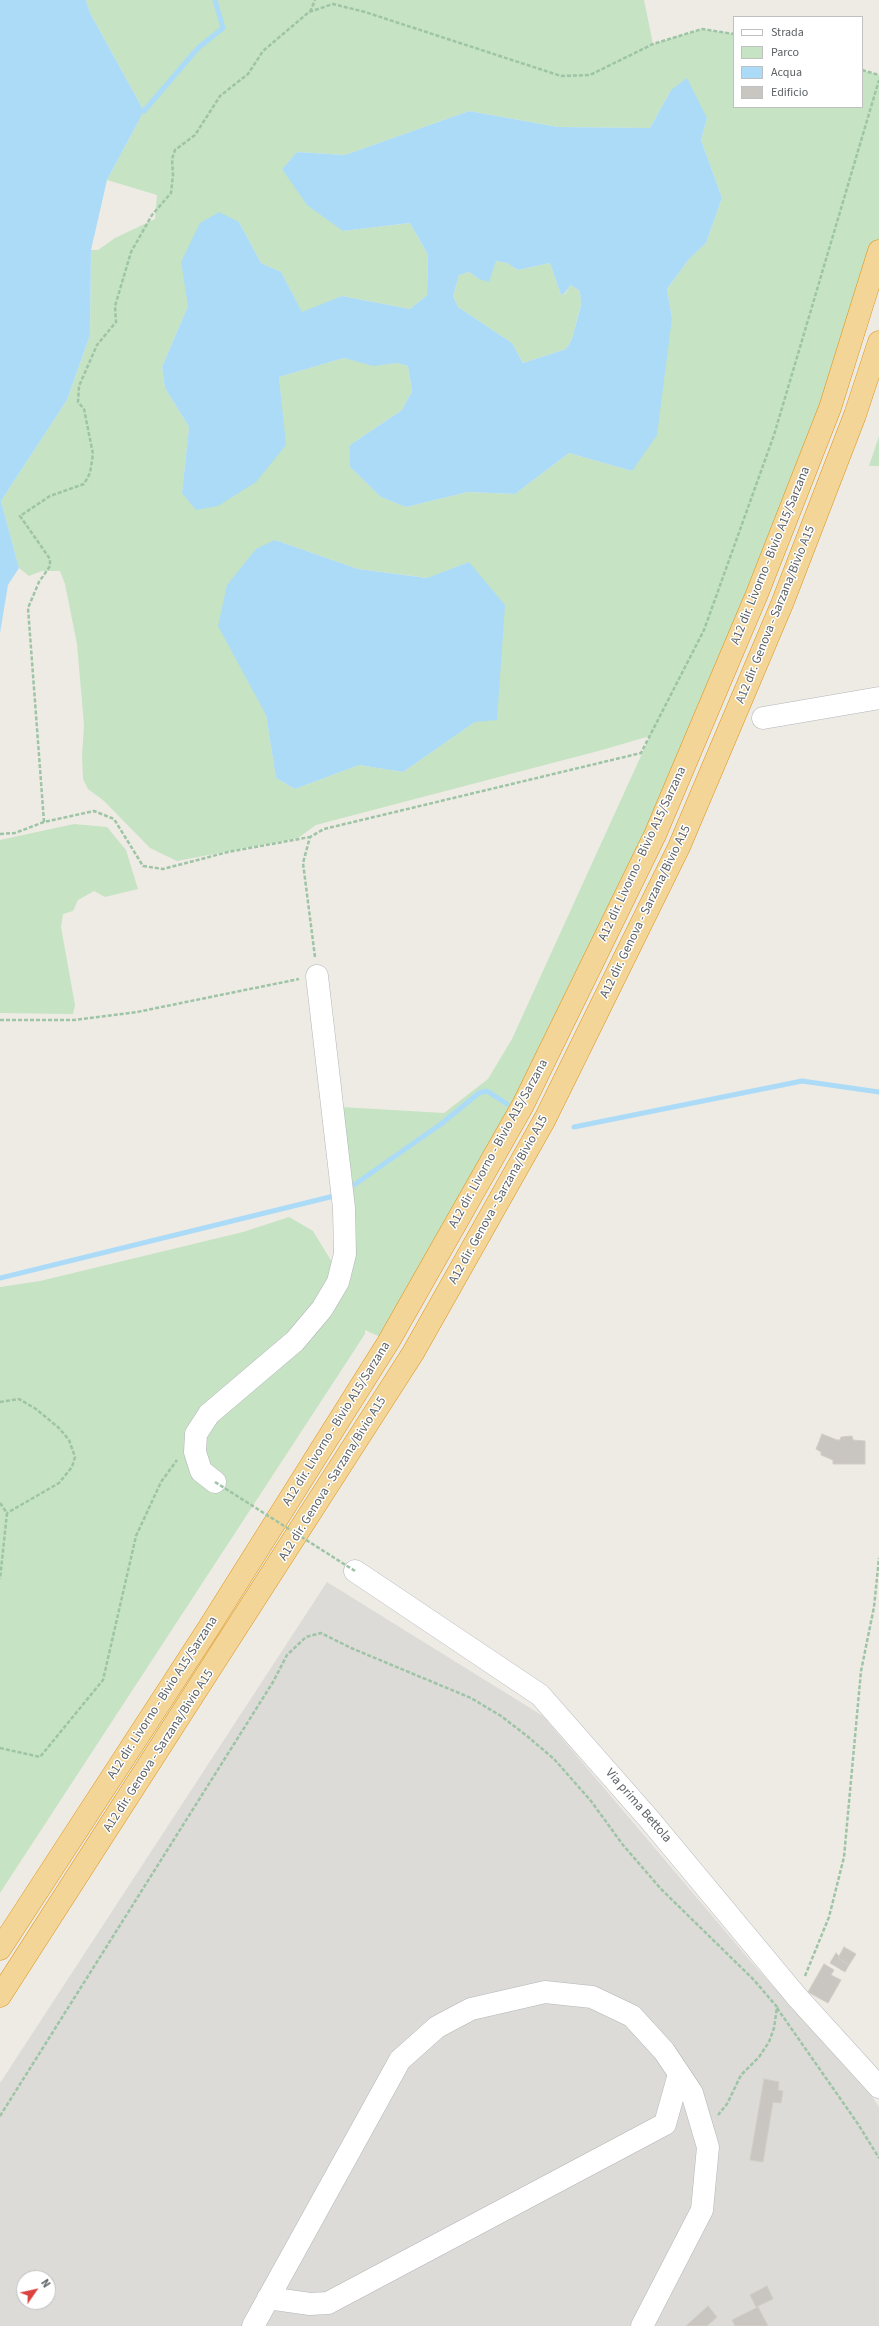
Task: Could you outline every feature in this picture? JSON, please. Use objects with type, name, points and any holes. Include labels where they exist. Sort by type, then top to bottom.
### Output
[{"type":"highway","name":"A12 dir. Livorno - Bivio A15/Sarzana","points":[[0,1949],[208,1629],[389,1341],[523,1105],[655,835],[754,601],[830,408],[879,251]]},
{"type":"highway","name":"A12 dir. Genova - Sarzana/Bivio A15","points":[[0,1996],[413,1353],[545,1119],[679,847],[782,604],[855,415],[879,342]]},
{"type":"street","points":[[763,718],[879,698]]},
{"type":"street","points":[[215,1482],[201,1471],[195,1452],[196,1434],[209,1414],[295,1341],[322,1309],[338,1282],[345,1254],[344,1208],[317,976]]},
{"type":"street","name":"Via prima Bettola","points":[[355,1571],[540,1695],[649,1819],[797,1997],[879,2087]]},
{"type":"street","points":[[253,2326],[400,2060],[436,2028],[471,2009],[545,1992],[592,1997],[632,2016],[664,2051],[692,2093],[708,2147],[702,2210],[642,2326]]},
{"type":"street","points":[[268,2298],[310,2304],[328,2303],[665,2124],[679,2074]]},
{"type":"path","points":[[44,822],[28,608],[39,582],[50,566],[50,559],[20,516],[50,496],[84,484],[90,473],[93,454],[84,409],[78,402],[79,386],[97,345],[116,322],[115,306],[131,252],[152,215],[170,193],[173,176],[172,159],[175,150],[195,135],[220,96],[248,74],[263,51],[309,12],[316,0]]},
{"type":"path","points":[[309,12],[334,4],[352,8],[561,76],[590,75],[653,44],[702,29],[733,34]]},
{"type":"path","points":[[863,70],[879,75]]},
{"type":"path","points":[[0,834],[15,833],[44,822],[94,811],[114,819],[143,866],[164,869],[228,852],[310,837],[324,829],[641,753],[704,630],[771,443],[879,80]]},
{"type":"path","points":[[0,1020],[74,1020],[137,1012],[317,976],[303,863],[310,837]]},
{"type":"path","points":[[0,1402],[19,1399],[36,1409],[60,1428],[69,1440],[75,1457],[72,1467],[58,1483],[7,1513]]},
{"type":"path","points":[[0,1748],[40,1757],[103,1680],[136,1536],[161,1482],[196,1434]]},
{"type":"path","points":[[215,1482],[355,1571]]},
{"type":"path","points":[[0,1502],[7,1513],[0,1579]]},
{"type":"path","points":[[797,1997],[828,1917],[844,1857],[861,1671],[874,1607],[879,1558]]},
{"type":"path","points":[[0,2116],[273,1682],[287,1655],[306,1637],[321,1633],[351,1648],[471,1698],[501,1716],[554,1759],[591,1801],[622,1845],[661,1889],[754,1980],[777,2007],[858,2124],[879,2158]]},
{"type":"path","points":[[700,2122],[716,2118],[727,2104],[741,2076],[759,2057],[774,2028],[777,2007]]},
{"type":"shaded area","points":[[327,1582],[543,1716],[753,1964],[869,2092],[879,2107],[879,2326],[0,2326],[0,2083]]},
{"type":"green space","points":[[86,0],[644,0],[653,44],[702,29],[733,34],[733,108],[863,108],[863,70],[879,75],[879,251],[655,835],[389,1341],[365,1330],[365,1334],[0,1893],[0,1287],[40,1281],[243,1232],[289,1217],[313,1231],[346,1285],[354,1265],[352,1213],[341,1107],[444,1113],[488,1079],[512,1039],[650,736],[316,825],[298,838],[177,861],[150,848],[104,801],[88,789],[83,779],[82,756],[84,725],[77,644],[65,584],[60,571],[42,571],[29,576],[19,568],[1,501],[67,400],[90,335],[91,250],[98,250],[115,238],[155,219],[157,195],[107,180],[144,111],[90,13]],"holes":[[[671,90],[707,118],[701,140],[722,198],[706,243],[689,259],[667,289],[672,318],[632,471],[569,453],[515,494],[468,492],[406,507],[381,497],[350,467],[350,445],[402,410],[412,391],[408,366],[397,363],[373,365],[344,358],[279,377],[285,445],[182,493],[189,427],[165,388],[162,367],[188,306],[239,222],[261,263],[281,272],[302,313],[342,296],[410,309],[427,295],[428,255],[410,223],[343,231],[282,169],[297,152],[345,155],[469,111],[558,127],[650,128]],[[275,540],[358,569],[428,578],[469,562],[475,722],[403,772],[359,765],[295,789],[276,778],[266,715]]]},
{"type":"green space","points":[[496,261],[507,263],[518,270],[550,263],[561,295],[565,294],[571,285],[580,291],[581,304],[572,339],[566,349],[523,363],[512,343],[458,307],[453,296],[459,275],[469,272],[479,279]]},
{"type":"green space","points":[[879,436],[879,466],[869,466]]},
{"type":"green space","points":[[74,824],[107,827],[126,850],[138,889],[105,897],[94,891],[78,900],[73,911],[63,914],[61,927],[75,1005],[73,1014],[0,1013],[0,840]]},
{"type":"water","points":[[0,0],[86,0],[90,13],[144,111],[107,180],[91,250],[90,335],[67,400],[1,501],[19,568],[8,585],[0,633]]},
{"type":"water","points":[[687,78],[707,118],[701,140],[722,198],[706,243],[689,259],[667,289],[672,318],[657,435],[632,471],[569,453],[515,494],[468,492],[406,507],[381,497],[350,467],[350,445],[402,410],[412,391],[408,366],[397,363],[373,366],[344,358],[279,377],[286,445],[256,482],[218,506],[196,510],[182,493],[189,427],[165,388],[162,367],[188,306],[181,262],[200,223],[219,212],[239,222],[261,263],[281,272],[302,312],[342,296],[410,309],[427,295],[428,255],[410,223],[343,231],[307,205],[282,169],[297,152],[345,155],[469,111],[558,127],[650,128],[671,90]],"holes":[[[496,261],[507,263],[518,270],[550,263],[561,295],[564,294],[571,285],[580,291],[581,305],[572,339],[566,349],[523,363],[512,343],[458,307],[453,296],[459,275],[469,272],[479,279],[489,282]]]},
{"type":"water","points":[[275,540],[358,569],[427,578],[469,562],[505,605],[497,720],[475,722],[403,772],[359,765],[295,789],[276,778],[266,715],[218,626],[227,585],[256,549]]},
{"type":"building","points":[[822,1434],[837,1440],[840,1440],[841,1437],[852,1436],[853,1440],[865,1441],[865,1464],[833,1464],[833,1460],[821,1455],[821,1452],[816,1449]]},
{"type":"building","points":[[844,1947],[856,1954],[849,1965],[838,1958]]},
{"type":"building","points":[[836,1953],[839,1956],[838,1958],[849,1965],[845,1972],[830,1963]]},
{"type":"building","points":[[824,1964],[834,1970],[831,1975],[841,1980],[828,2003],[808,1992]]},
{"type":"building","points":[[764,2079],[779,2082],[778,2090],[783,2091],[781,2103],[773,2102],[763,2162],[750,2160]]},
{"type":"building","points":[[767,2286],[773,2299],[756,2307],[750,2295]]},
{"type":"building","points":[[708,2306],[717,2317],[707,2326],[686,2326]]},
{"type":"building","points":[[758,2307],[768,2326],[735,2326],[732,2320]]},
{"type":"waterway","points":[[144,111],[198,48],[223,28],[215,0]]},
{"type":"waterway","points":[[574,1127],[802,1081],[879,1092]]},
{"type":"waterway","points":[[351,1187],[441,1124],[479,1093],[487,1091],[507,1104]]},
{"type":"waterway","points":[[0,1278],[334,1196]]}]
